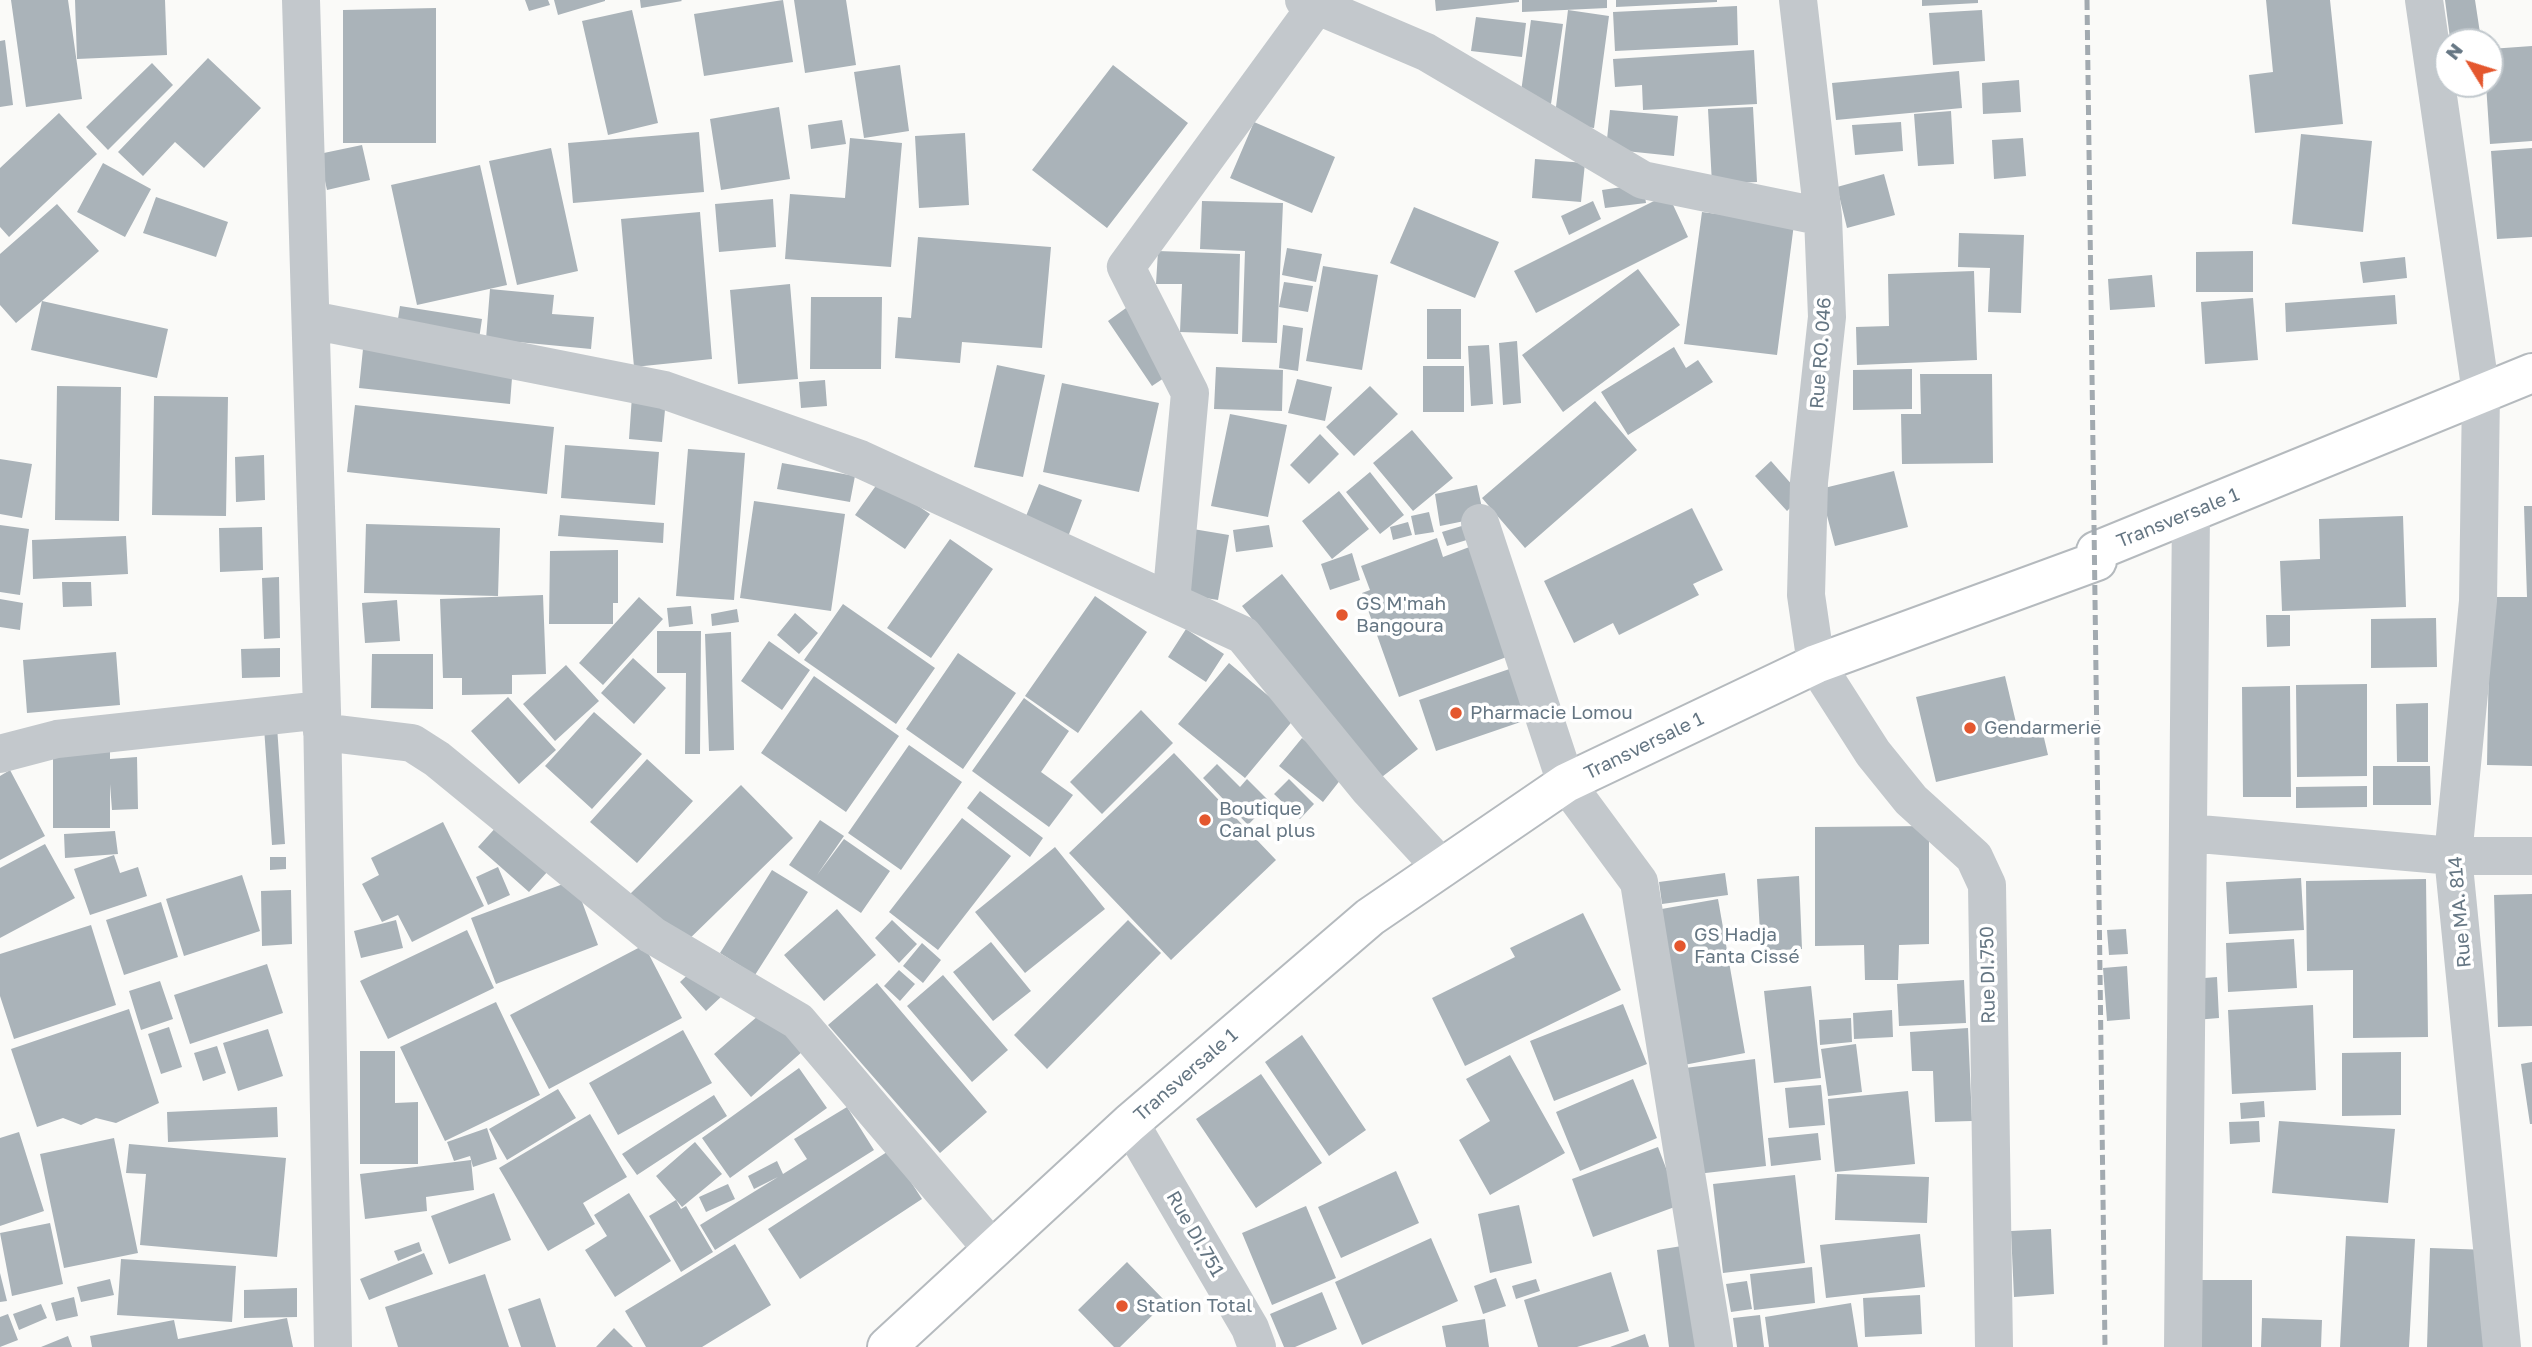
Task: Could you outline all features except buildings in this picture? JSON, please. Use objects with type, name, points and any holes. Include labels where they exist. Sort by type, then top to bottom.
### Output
[{"type":"main road","name":"Transversale 1","points":[[887,1347],[1130,1123],[1370,917],[1566,783],[1816,664],[2097,561],[2096,551],[2532,373]]},
{"type":"street","points":[[301,0],[322,721],[332,1347]]},
{"type":"street","name":"Rue RO. 046","points":[[1798,0],[1823,217],[1827,317],[1809,482],[1806,595],[1816,664]]},
{"type":"street","name":"Rue MA. 814","points":[[2424,0],[2481,393],[2478,601],[2453,856],[2502,1347]]},
{"type":"street","points":[[1171,602],[1190,393],[1126,267],[1310,3],[1426,52],[1643,180],[1823,217]]},
{"type":"street","points":[[311,320],[664,390],[860,459],[1243,635],[1368,788],[1443,868]]},
{"type":"street","points":[[2183,1347],[2191,512]]},
{"type":"street","points":[[1480,523],[1566,783],[1639,882],[1714,1347]]},
{"type":"street","name":"Rue DI.750","points":[[1816,664],[1872,753],[1910,800],[1974,857],[1987,886],[1994,1347]]},
{"type":"street","points":[[0,754],[57,739],[322,721],[412,743],[437,759],[652,935],[798,1021],[993,1250]]},
{"type":"street","points":[[2188,833],[2453,856],[2532,856]]},
{"type":"street","name":"Rue DI.751","points":[[1130,1123],[1250,1328],[1257,1347]]},
{"type":"railway","points":[[2087,0],[2105,1347]]},
{"type":"place","name":"GS M'mah Bangoura","points":[[1342,615]]},
{"type":"place","name":"Pharmacie Lomou","points":[[1456,713]]},
{"type":"place","name":"Gendarmerie","points":[[1970,728]]},
{"type":"place","name":"Boutique Canal plus","points":[[1205,820]]},
{"type":"place","name":"GS Hadja Fanta Cissé","points":[[1680,946]]},
{"type":"place","name":"Station Total","points":[[1122,1306]]}]
